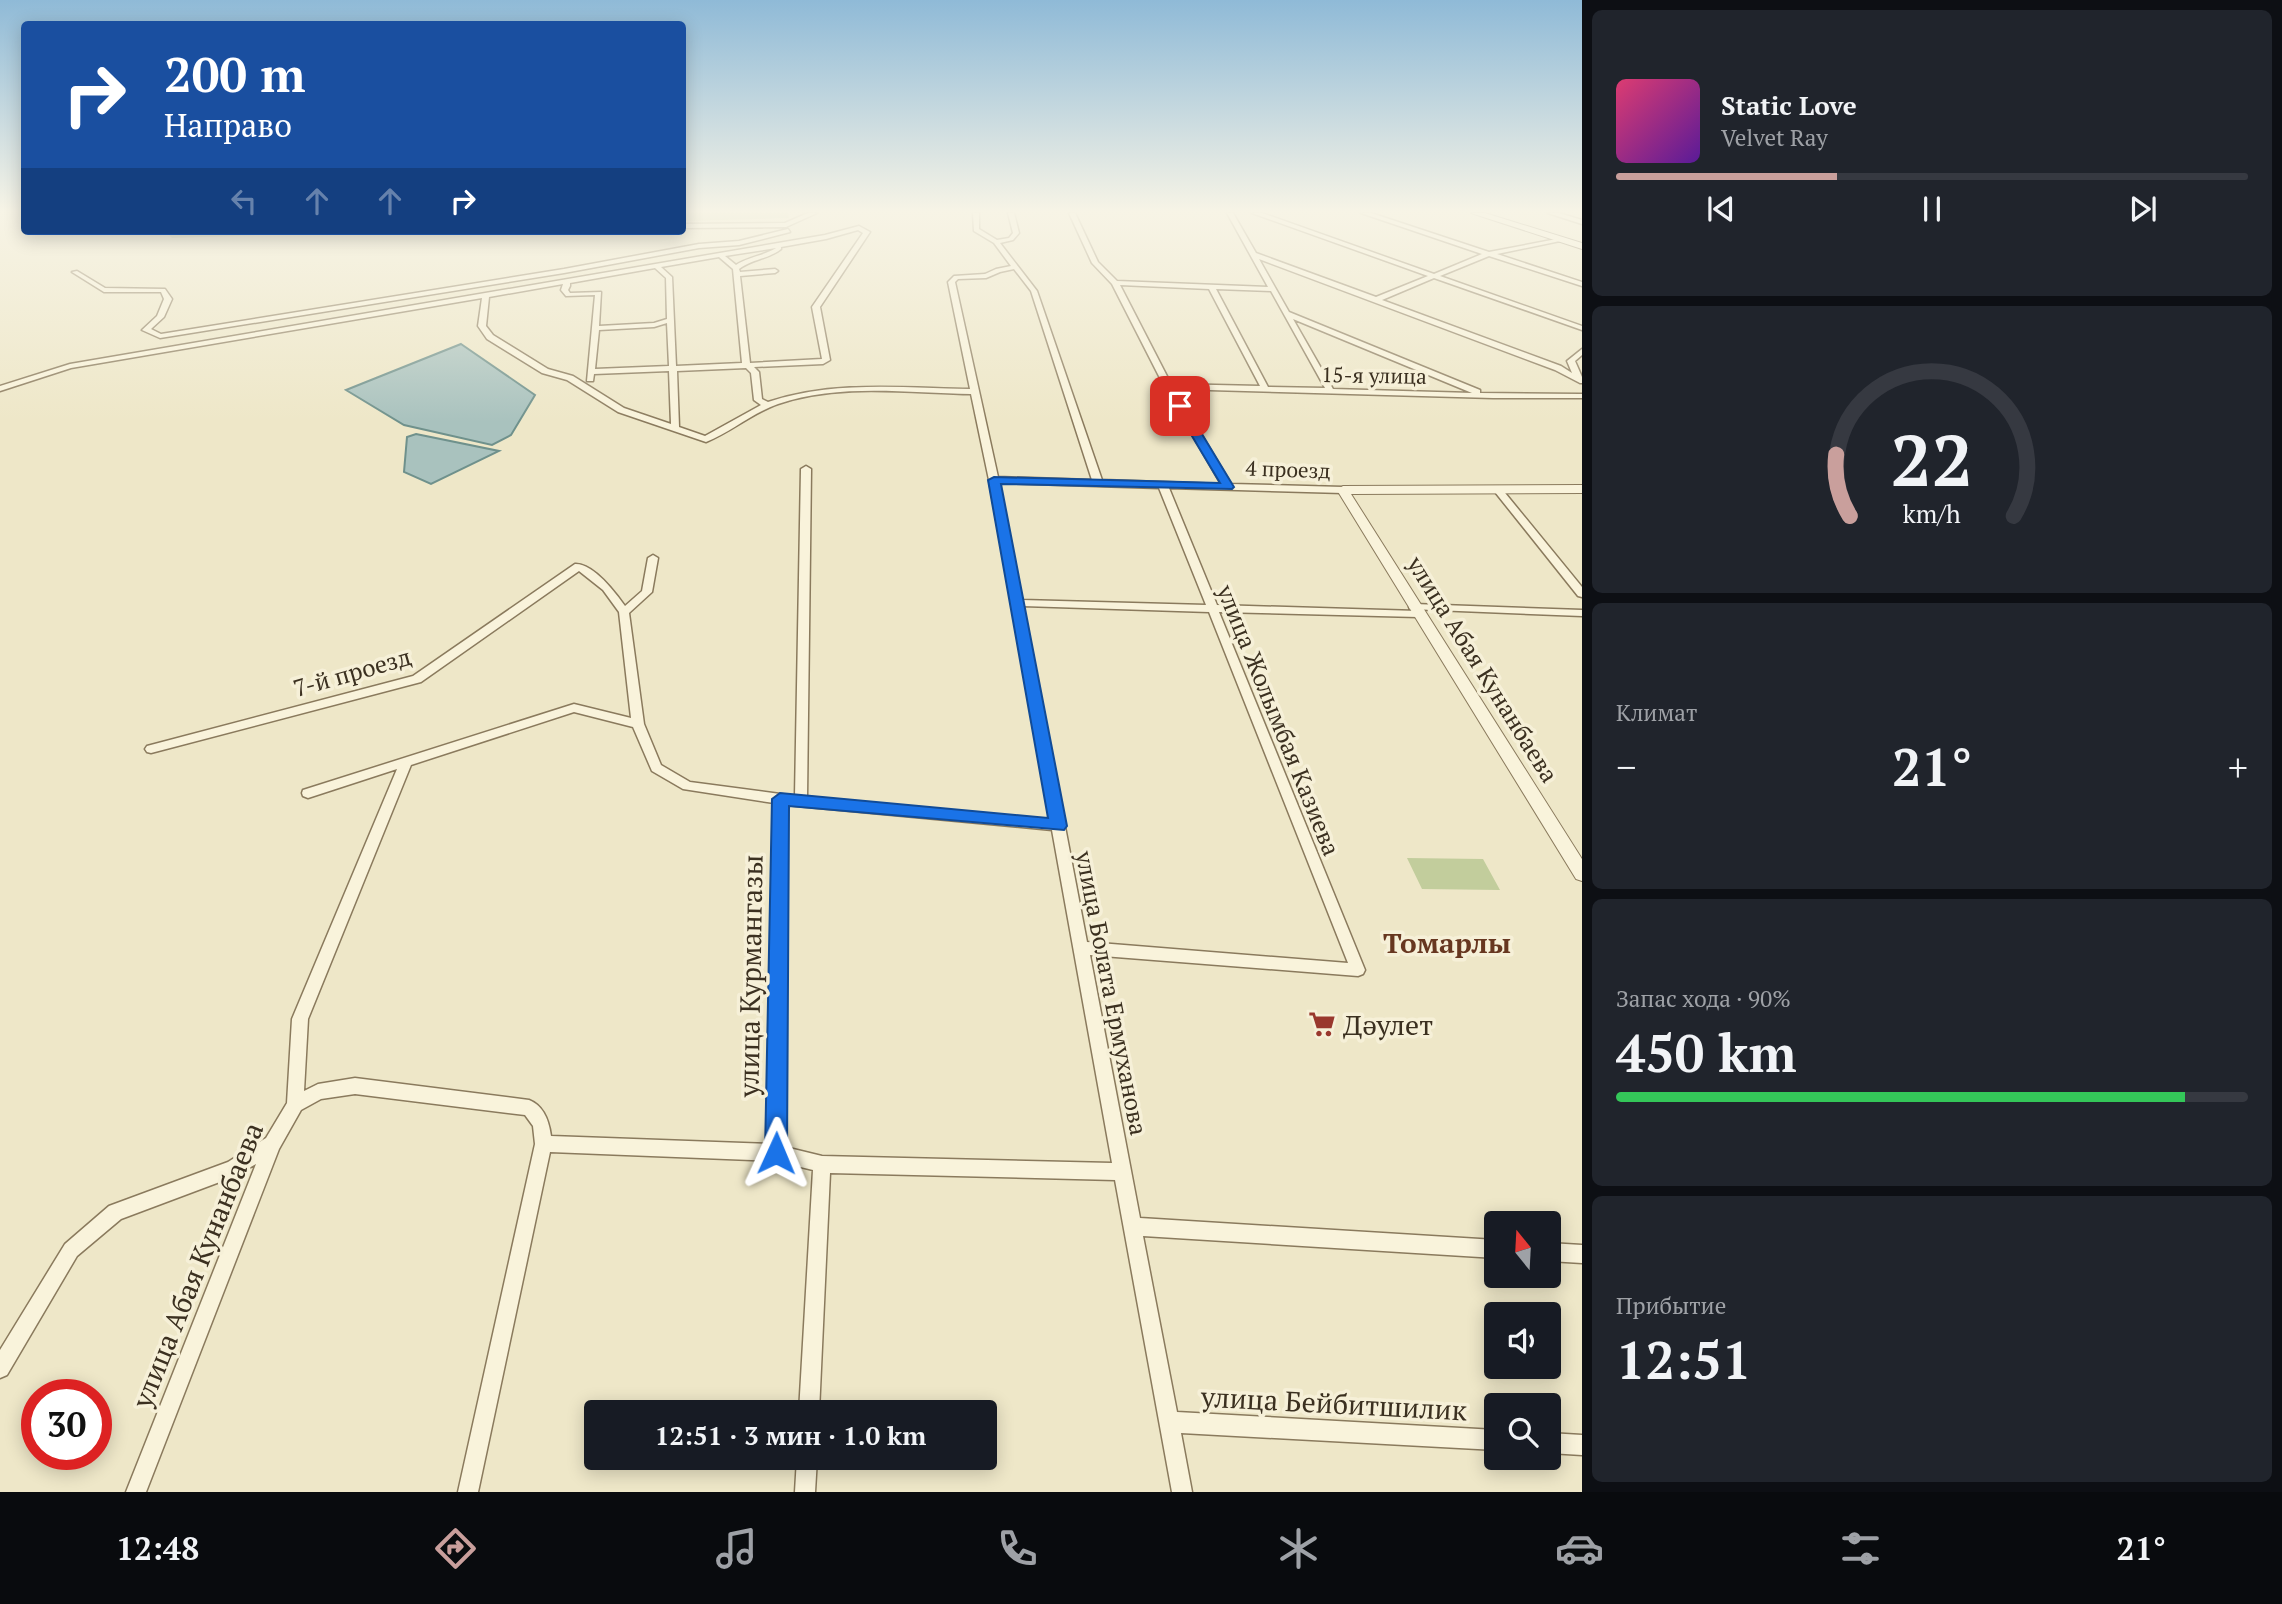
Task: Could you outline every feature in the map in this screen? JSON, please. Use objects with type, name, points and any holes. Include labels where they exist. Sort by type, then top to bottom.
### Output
[{"type":"street","points":[[92,283],[104,290],[163,290],[169,299],[160,317],[146,330],[160,336],[492,283]]},
{"type":"street","points":[[0,390],[70,366],[557,283]]},
{"type":"street","points":[[566,283],[564,290],[568,295],[599,293],[589,390]]},
{"type":"street","points":[[669,283],[675,428]]},
{"type":"street","points":[[737,283],[747,364],[755,372],[758,400],[768,405]]},
{"type":"street","points":[[590,372],[750,367],[826,360],[816,307],[833,283]]},
{"type":"street","name":"улица Болата Ермуханова","points":[[951,283],[994,480],[1182,1492]]},
{"type":"street","points":[[1027,283],[1034,291],[1098,483]]},
{"type":"street","points":[[1115,283],[1168,386],[1228,487]]},
{"type":"street","points":[[1130,283],[1273,289]]},
{"type":"street","points":[[1269,283],[1331,392]]},
{"type":"street","points":[[1333,283],[1558,368],[1580,380]]},
{"type":"street","points":[[1378,299],[1416,283]]},
{"type":"street","points":[[1450,283],[1582,328]]},
{"type":"street","points":[[1211,286],[1266,390]]},
{"type":"street","points":[[486,295],[482,326],[490,337],[545,371],[570,378],[621,410],[706,439],[768,405],[802,396],[846,390],[975,392]]},
{"type":"street","points":[[1286,313],[1487,396]]},
{"type":"street","points":[[595,328],[654,324],[671,320]]},
{"type":"street","points":[[1581,397],[1580,380],[1571,360],[1582,351]]},
{"type":"street","name":"15-я улица","points":[[1168,386],[1581,397]]},
{"type":"street","points":[[801,802],[806,469]]},
{"type":"street","name":"4 проезд","points":[[994,480],[1343,490],[1582,489]]},
{"type":"street","name":"улица Жолымбая Казиева","points":[[1081,948],[1357,970],[1163,485]]},
{"type":"street","name":"улица Абая Кунанбаева","points":[[1343,490],[1582,874]]},
{"type":"street","points":[[1498,490],[1582,594]]},
{"type":"street","points":[[653,558],[647,592],[624,612],[638,724],[656,768],[687,786],[801,802],[1058,826]]},
{"type":"street","name":"7-й проезд","points":[[151,749],[417,679],[579,566],[607,588],[624,612]]},
{"type":"street","points":[[1017,603],[1582,613]]},
{"type":"street","points":[[308,793],[574,708],[638,724]]},
{"type":"street","points":[[295,1105],[300,1018],[406,762]]},
{"type":"street","name":"улица Курмангазы","points":[[776,1153],[780,799]]},
{"type":"street","name":"улица Абая Кунанбаева","points":[[136,1492],[272,1144],[295,1105],[318,1092],[355,1086],[529,1108],[541,1123],[543,1144]]},
{"type":"street","points":[[0,1367],[71,1250],[115,1212],[233,1169],[272,1144]]},
{"type":"street","points":[[467,1492],[543,1144],[776,1153],[822,1164],[1122,1172]]},
{"type":"street","points":[[810,1400],[822,1164]]},
{"type":"street","points":[[1133,1226],[1484,1248]]},
{"type":"street","points":[[1561,1253],[1582,1254]]},
{"type":"street","name":"улица Бейбитшилик","points":[[1169,1422],[1484,1439]]},
{"type":"street","points":[[1561,1444],[1582,1445]]},
{"type":"street","points":[[805,1492],[806,1470]]},
{"type":"green space","points":[[1407,858],[1483,859],[1500,890],[1422,889]]},
{"type":"water","points":[[461,344],[535,395],[511,435],[492,445],[404,425],[346,390]]},
{"type":"water","points":[[416,434],[499,451],[431,484],[404,472],[407,437]]},
{"type":"place","name":"Дәулет","points":[[1322,1024]]},
{"type":"district","name":"Томарлы","points":[[1447,942]]},
{"type":"route","points":[[776,1153],[780,799],[1058,826],[994,480],[1228,487],[1180,406]]}]
